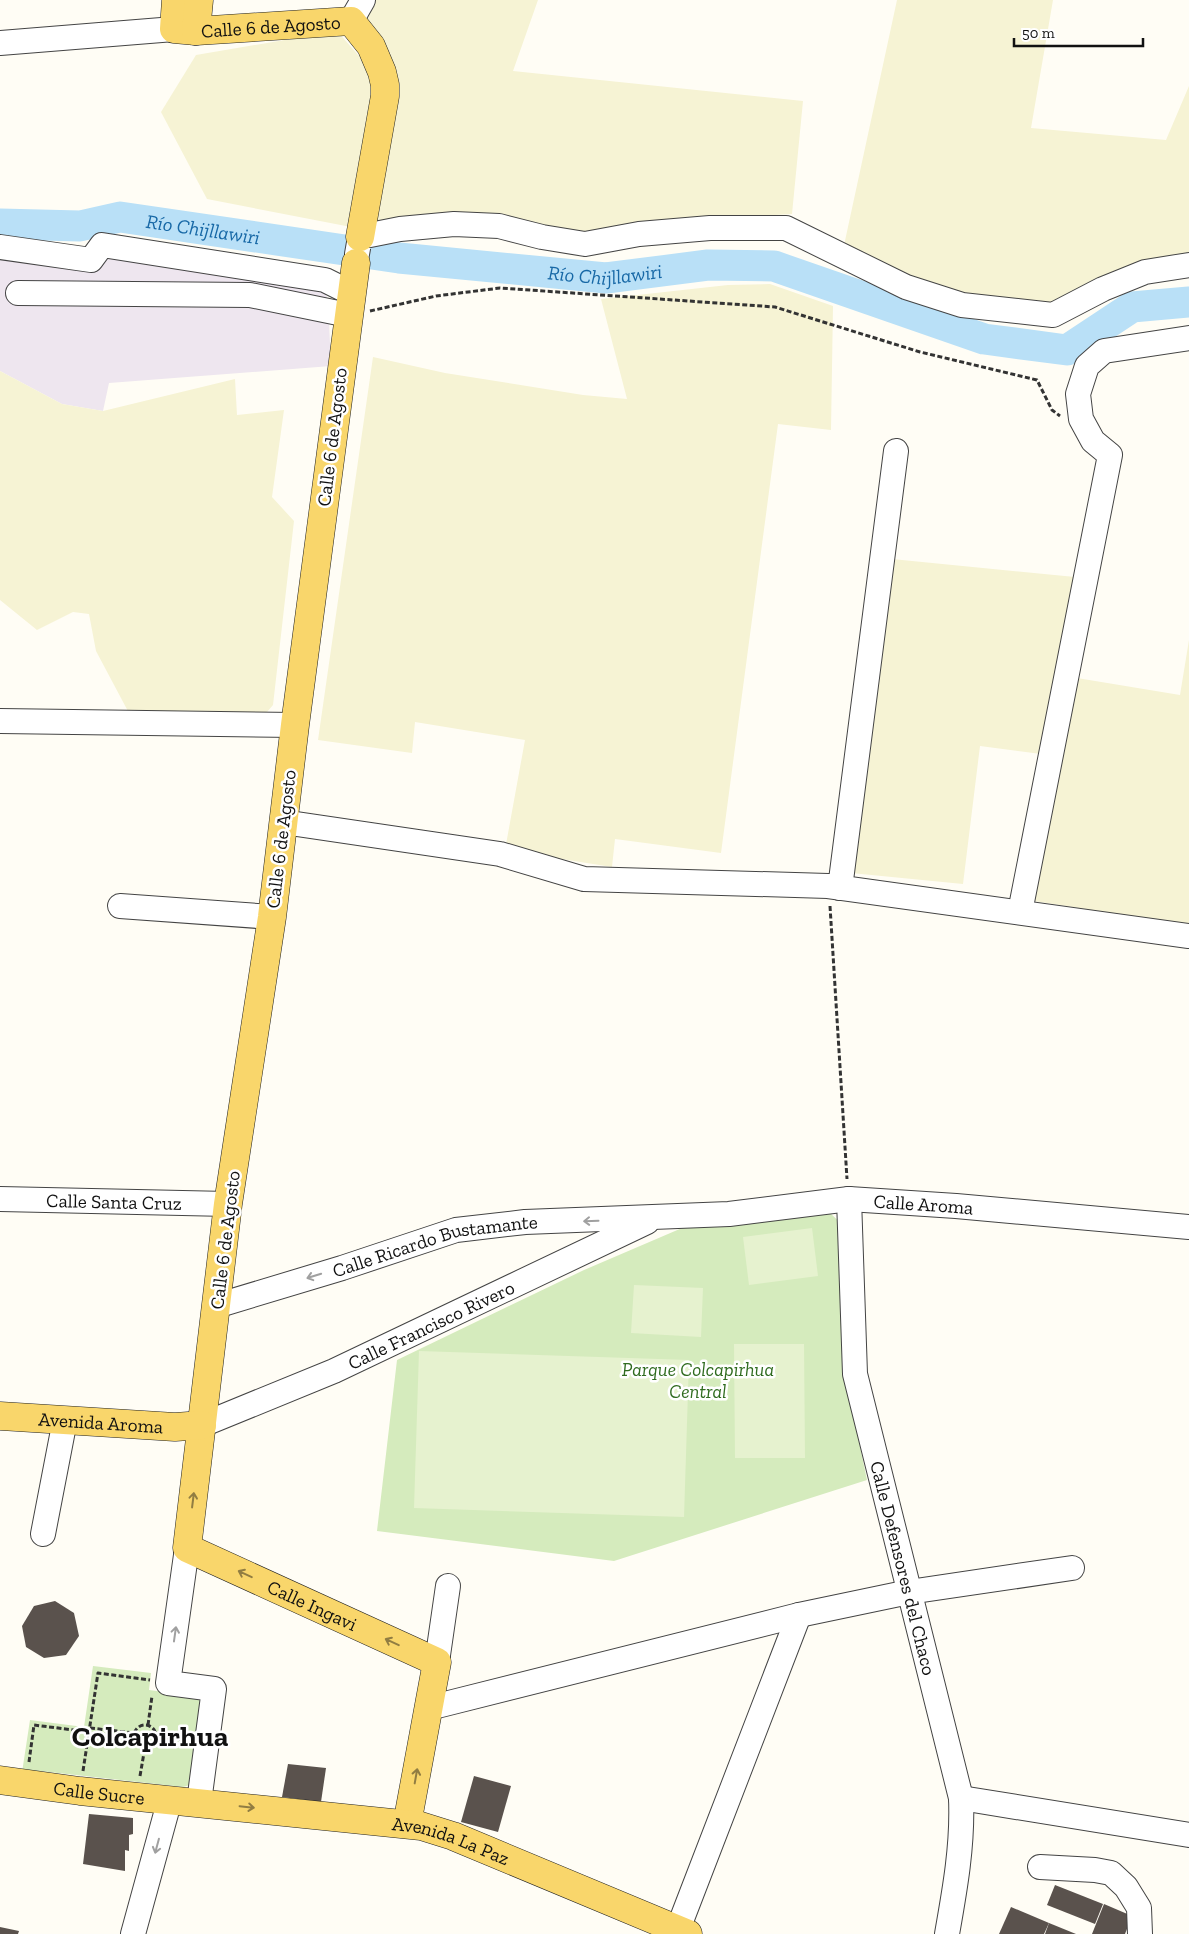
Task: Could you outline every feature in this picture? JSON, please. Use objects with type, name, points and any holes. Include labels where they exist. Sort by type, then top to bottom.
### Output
[{"type":"main road","points":[[176,0],[185,30]]},
{"type":"main road","points":[[185,30],[199,0]]},
{"type":"main road","name":"Calle 6 de Agosto","points":[[185,30],[357,10],[382,72],[385,85],[385,96],[350,304],[272,917],[228,1204],[187,1548]]},
{"type":"main road","name":"Avenida Aroma","points":[[0,1416],[174,1427],[202,1425]]},
{"type":"main road","name":"Calle Ingavi","points":[[187,1548],[437,1662]]},
{"type":"main road","points":[[408,1824],[437,1662]]},
{"type":"main road","name":"Calle Sucre","points":[[0,1780],[80,1791],[198,1802]]},
{"type":"main road","name":"Avenida La Paz","points":[[198,1802],[421,1826],[454,1836],[683,1932]]},
{"type":"street","points":[[0,43],[185,30]]},
{"type":"street","points":[[358,248],[400,229],[454,224],[498,226],[542,237],[585,244],[639,234],[710,228],[786,228],[906,287],[962,305],[1053,315],[1103,289],[1145,272],[1189,265]]},
{"type":"street","points":[[0,247],[91,260],[102,245],[325,280],[350,304]]},
{"type":"street","points":[[18,292],[250,295],[350,304]]},
{"type":"street","points":[[1020,912],[1110,454],[1093,441],[1081,419],[1078,394],[1087,366],[1104,351],[1189,338]]},
{"type":"street","points":[[834,887],[896,452]]},
{"type":"street","points":[[0,721],[295,725]]},
{"type":"street","points":[[283,822],[500,854],[584,878],[834,887],[1189,936]]},
{"type":"street","points":[[120,906],[272,917]]},
{"type":"street","name":"Calle Santa Cruz","points":[[0,1199],[228,1204]]},
{"type":"street","name":"Calle Aroma","points":[[658,1217],[730,1214],[849,1200],[966,1207],[1189,1227]]},
{"type":"street","name":"Calle Defensores del Chaco","points":[[849,1200],[855,1374],[961,1798],[962,1823],[959,1860],[947,1934]]},
{"type":"street","name":"Calle Ricardo Bustamante","points":[[216,1306],[342,1268],[456,1230],[525,1222],[658,1217]]},
{"type":"street","name":"Calle Francisco Rivero","points":[[202,1425],[334,1371],[658,1217]]},
{"type":"street","points":[[43,1534],[65,1420]]},
{"type":"street","name":"Calle 6 de Agosto","points":[[187,1548],[168,1683],[214,1689],[198,1802]]},
{"type":"street","points":[[429,1708],[799,1615],[909,1592],[1072,1568]]},
{"type":"street","points":[[437,1662],[448,1586]]},
{"type":"street","points":[[683,1932],[799,1615]]},
{"type":"street","points":[[961,1798],[1189,1835]]},
{"type":"street","points":[[134,1934],[170,1799]]},
{"type":"street","points":[[1040,1867],[1095,1870],[1111,1873],[1126,1887],[1139,1908],[1140,1934]]},
{"type":"path","points":[[350,304],[500,288],[775,307],[920,352],[1037,380],[1052,410],[1066,420]]},
{"type":"path","points":[[834,887],[849,1200]]},
{"type":"path","points":[[80,1791],[98,1673],[150,1680]]},
{"type":"path","points":[[148,1725],[152,1697]]},
{"type":"path","points":[[27,1770],[34,1725],[134,1733]]},
{"type":"path","points":[[148,1725],[155,1730],[157,1736],[154,1744],[145,1747],[136,1742],[134,1733],[139,1726],[148,1725]]},
{"type":"path","points":[[157,1736],[190,1741]]},
{"type":"path","points":[[140,1776],[145,1747]]},
{"type":"shaded area","points":[[370,0],[538,0],[513,71],[803,101],[792,214],[645,223],[586,236],[375,220],[395,71],[360,17]]},
{"type":"shaded area","points":[[897,0],[1053,0],[1031,128],[1166,140],[1189,86],[1189,270],[1060,302],[986,304],[843,250]]},
{"type":"shaded area","points":[[337,31],[375,74],[351,227],[207,199],[161,112],[196,55]]},
{"type":"shaded area","points":[[108,252],[322,288],[328,299],[331,366],[109,383],[103,411],[62,404],[0,371],[0,256]]},
{"type":"shaded area","points":[[770,284],[833,306],[831,430],[778,424],[721,853],[615,839],[612,867],[505,850],[525,740],[415,722],[412,753],[318,740],[373,357],[445,373],[583,395],[627,399],[601,299],[728,285]]},
{"type":"shaded area","points":[[0,371],[62,404],[103,411],[235,379],[237,415],[284,410],[272,497],[294,521],[273,705],[261,719],[130,715],[96,651],[89,614],[73,612],[37,630],[0,600]]},
{"type":"shaded area","points":[[892,559],[1075,577],[1041,754],[980,746],[963,884],[851,873]]},
{"type":"shaded area","points":[[1189,640],[1189,925],[1034,901],[1077,678],[1180,695]]},
{"type":"green space","name":"Parque Colcapirhua Central","points":[[831,1214],[842,1224],[845,1375],[867,1480],[614,1561],[377,1531],[397,1360],[584,1270],[696,1222]]},
{"type":"green space","points":[[812,1228],[818,1276],[749,1285],[743,1237]]},
{"type":"green space","points":[[634,1285],[703,1288],[701,1337],[631,1333]]},
{"type":"green space","points":[[734,1344],[804,1344],[805,1458],[735,1458]]},
{"type":"green space","points":[[419,1351],[689,1360],[684,1517],[414,1508]]},
{"type":"green space","points":[[93,1666],[151,1673],[149,1690],[196,1696],[201,1701],[190,1785],[183,1787],[40,1771],[21,1779],[30,1720],[84,1727]]},
{"type":"building","points":[[55,1601],[74,1613],[79,1636],[66,1655],[44,1658],[26,1647],[22,1626],[34,1606]]},
{"type":"building","points":[[288,1764],[326,1768],[321,1802],[282,1797]]},
{"type":"building","points":[[474,1776],[511,1786],[498,1832],[461,1822]]},
{"type":"building","points":[[89,1814],[133,1818],[133,1834],[129,1835],[129,1851],[125,1850],[125,1871],[83,1864]]},
{"type":"building","points":[[1055,1885],[1103,1904],[1095,1924],[1047,1905]]},
{"type":"building","points":[[1104,1904],[1132,1916],[1125,1934],[1092,1934]]},
{"type":"building","points":[[1011,1907],[1049,1923],[1044,1934],[999,1934]]},
{"type":"building","points":[[1049,1923],[1076,1934],[1045,1934]]},
{"type":"building","points":[[0,1927],[19,1931],[18,1934],[0,1934]]},
{"type":"waterway","name":"Río Chijllawiri","points":[[0,224],[80,226],[120,217],[399,258],[606,278],[708,265],[774,266],[984,339],[1067,350],[1132,307],[1189,302]]},
{"type":"district","name":"Colcapirhua","points":[[150,1736]]}]
